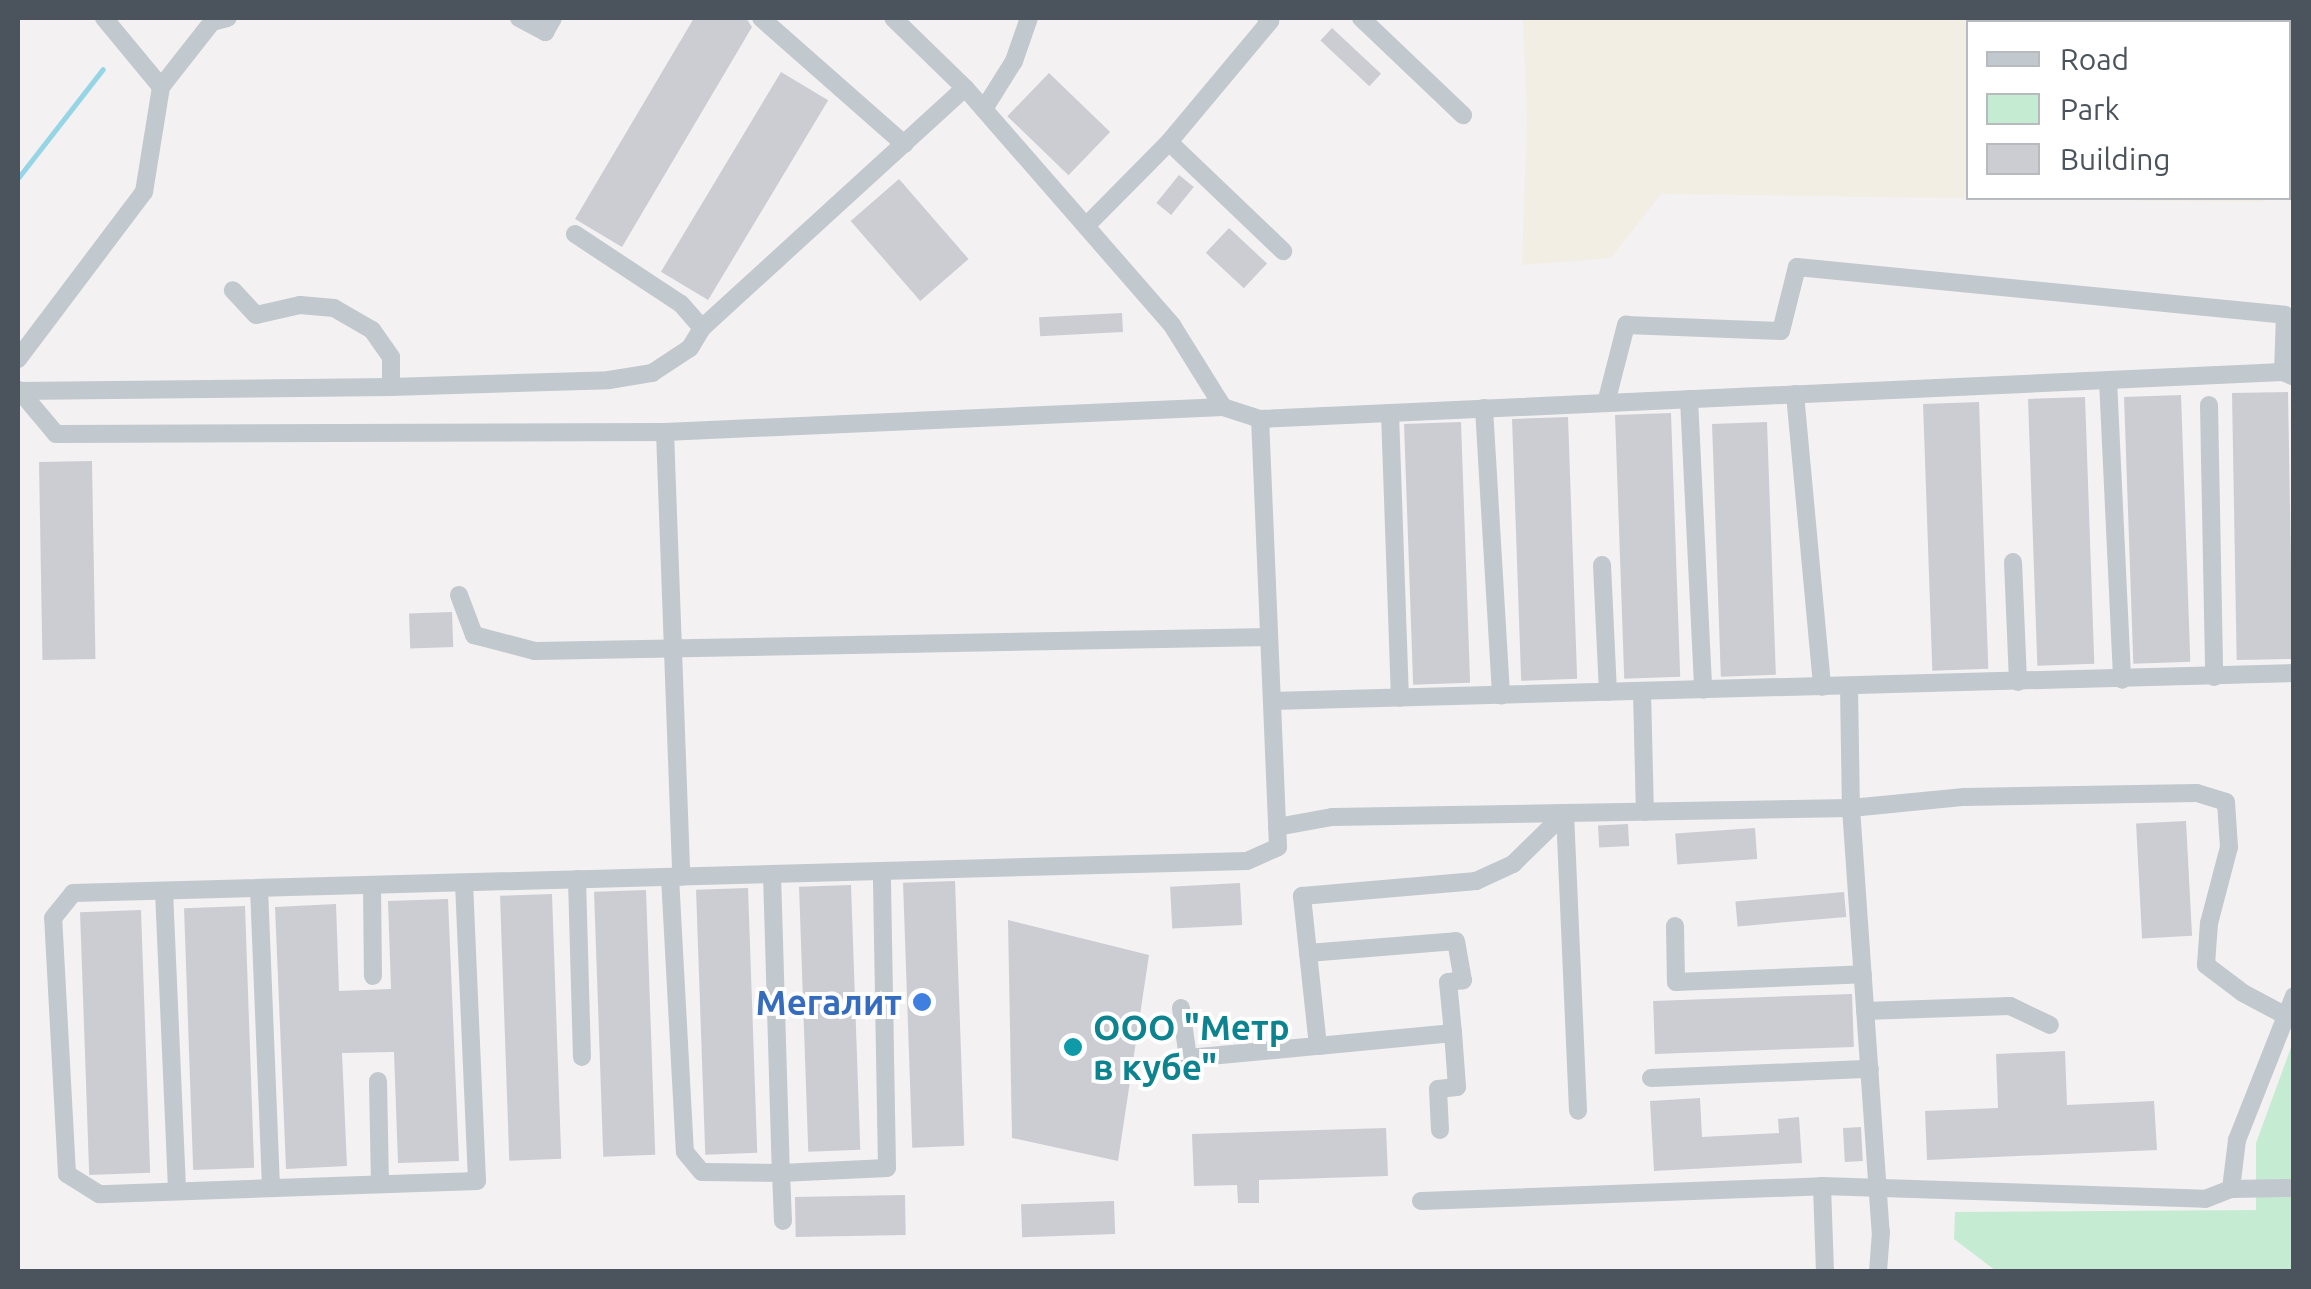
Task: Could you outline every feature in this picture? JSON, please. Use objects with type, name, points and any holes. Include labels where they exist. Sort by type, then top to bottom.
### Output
[{"type":"street","points":[[104,18],[162,88]]},
{"type":"street","points":[[18,359],[144,192],[162,88],[212,22],[228,18]]},
{"type":"street","points":[[519,18],[544,32],[554,18]]},
{"type":"street","points":[[761,18],[904,144]]},
{"type":"street","points":[[893,18],[965,88],[1172,325],[1222,407]]},
{"type":"street","points":[[984,109],[1014,61],[1029,18]]},
{"type":"street","points":[[1360,18],[1463,115]]},
{"type":"street","points":[[1086,226],[1169,142],[1270,19]]},
{"type":"street","points":[[18,390],[392,386],[609,380],[652,373],[690,348],[702,328],[965,88]]},
{"type":"street","points":[[1169,142],[1283,251]]},
{"type":"street","points":[[575,234],[681,304],[702,328]]},
{"type":"street","points":[[18,390],[56,434],[665,432],[1222,407],[1260,419],[2288,374],[2285,315],[1797,266],[1781,331],[1626,325],[1606,403]]},
{"type":"street","points":[[233,290],[256,315],[300,305],[334,308],[372,330],[391,357],[392,386]]},
{"type":"street","points":[[2108,380],[2122,680]]},
{"type":"street","points":[[1795,394],[1822,687]]},
{"type":"street","points":[[1689,399],[1703,690]]},
{"type":"street","points":[[2209,404],[2214,677]]},
{"type":"street","points":[[1484,408],[1501,695]]},
{"type":"street","points":[[1390,413],[1400,698]]},
{"type":"street","points":[[464,883],[477,1181],[99,1194],[67,1174],[53,918],[73,893],[1247,861],[1278,847],[1260,419]]},
{"type":"street","points":[[665,432],[685,1152],[702,1172],[887,1168],[882,871]]},
{"type":"street","points":[[2013,562],[2018,682]]},
{"type":"street","points":[[1602,565],[1608,692]]},
{"type":"street","points":[[459,595],[474,635],[535,651],[1269,637]]},
{"type":"street","points":[[1272,701],[2294,673]]},
{"type":"street","points":[[1849,686],[1851,808],[1878,1187],[1878,1272]]},
{"type":"street","points":[[1642,692],[1645,812]]},
{"type":"street","points":[[1277,827],[1332,817],[1851,808],[1964,797],[2197,794],[2226,802],[2229,846],[2209,923],[2206,965],[2243,993],[2286,1016]]},
{"type":"street","points":[[1318,1046],[1302,896],[1476,882],[1513,864],[1564,813]]},
{"type":"street","points":[[1564,813],[1578,1111]]},
{"type":"street","points":[[772,874],[782,1221]]},
{"type":"street","points":[[577,880],[582,1057]]},
{"type":"street","points":[[372,885],[373,976]]},
{"type":"street","points":[[258,888],[271,1188]]},
{"type":"street","points":[[164,891],[178,1191]]},
{"type":"street","points":[[1675,926],[1676,982],[1863,974]]},
{"type":"street","points":[[1308,953],[1456,941],[1463,980],[1448,982],[1457,1087],[1438,1090],[1440,1130]]},
{"type":"street","points":[[2230,1189],[2237,1140],[2294,996]]},
{"type":"street","points":[[1866,1011],[2010,1006],[2050,1025]]},
{"type":"street","points":[[1181,1008],[1188,1058],[1453,1033]]},
{"type":"street","points":[[1651,1078],[1870,1069]]},
{"type":"street","points":[[378,1081],[380,1184]]},
{"type":"street","points":[[1420,1201],[1822,1186],[2205,1199],[2230,1189],[2294,1188]]},
{"type":"street","points":[[1822,1186],[1825,1272]]},
{"type":"green space","points":[[2293,1042],[2293,1271],[1996,1271],[1954,1239],[1955,1212],[2256,1210],[2256,1143]]},
{"type":"sand","points":[[1523,18],[2250,18],[1966,20],[1966,198],[1661,194],[1611,258],[1522,265],[1527,119]]},
{"type":"sand","points":[[2113,200],[2264,200],[2264,202]]},
{"type":"building","points":[[694,18],[746,18],[752,27],[622,247],[575,219]]},
{"type":"building","points":[[1332,28],[1381,74],[1369,86],[1320,40]]},
{"type":"building","points":[[781,72],[828,100],[708,300],[661,272]]},
{"type":"building","points":[[1049,73],[1110,132],[1068,175],[1007,116]]},
{"type":"building","points":[[1179,175],[1194,187],[1171,215],[1156,203]]},
{"type":"building","points":[[899,179],[969,259],[920,301],[851,221]]},
{"type":"building","points":[[1229,228],[1267,263],[1244,288],[1206,253]]},
{"type":"building","points":[[1122,313],[1123,332],[1040,336],[1039,317]]},
{"type":"building","points":[[2288,392],[2293,659],[2237,660],[2232,393]]},
{"type":"building","points":[[2181,395],[2190,662],[2133,664],[2124,397]]},
{"type":"building","points":[[2085,397],[2094,664],[2037,666],[2028,399]]},
{"type":"building","points":[[1979,402],[1988,669],[1932,671],[1923,404]]},
{"type":"building","points":[[1671,413],[1680,677],[1624,679],[1615,415]]},
{"type":"building","points":[[1568,417],[1577,679],[1521,681],[1512,419]]},
{"type":"building","points":[[1461,422],[1470,683],[1413,685],[1404,424]]},
{"type":"building","points":[[1767,422],[1776,675],[1721,677],[1712,424]]},
{"type":"building","points":[[92,461],[95,659],[42,660],[39,462]]},
{"type":"building","points":[[452,612],[453,647],[410,648],[409,614]]},
{"type":"building","points":[[2186,821],[2192,936],[2142,938],[2136,824]]},
{"type":"building","points":[[1628,824],[1629,846],[1599,848],[1598,826]]},
{"type":"building","points":[[1755,828],[1757,859],[1677,865],[1675,834]]},
{"type":"building","points":[[955,881],[964,1146],[912,1148],[903,883]]},
{"type":"building","points":[[1240,883],[1242,925],[1172,929],[1170,887]]},
{"type":"building","points":[[851,885],[860,1150],[808,1152],[799,887]]},
{"type":"building","points":[[748,888],[757,1153],[705,1155],[696,890]]},
{"type":"building","points":[[646,890],[655,1155],[603,1157],[594,892]]},
{"type":"building","points":[[1844,892],[1846,917],[1738,926],[1735,901]]},
{"type":"building","points":[[552,894],[561,1159],[509,1161],[500,896]]},
{"type":"building","points":[[448,899],[459,1161],[398,1163],[394,1052],[342,1053],[347,1166],[286,1169],[275,907],[336,904],[339,991],[391,989],[388,901]]},
{"type":"building","points":[[245,906],[254,1168],[193,1170],[184,908]]},
{"type":"building","points":[[141,910],[150,1173],[89,1175],[80,912]]},
{"type":"building","name":"ООО \"Метр в кубе\"","points":[[1008,920],[1149,955],[1118,1161],[1012,1138]]},
{"type":"building","points":[[1852,994],[1854,1047],[1655,1054],[1653,1001]]},
{"type":"building","points":[[2065,1051],[2067,1105],[2154,1101],[2157,1150],[1927,1160],[1925,1111],[1998,1108],[1996,1054]]},
{"type":"building","points":[[1700,1098],[1702,1137],[1779,1133],[1778,1119],[1799,1117],[1802,1163],[1654,1171],[1650,1101]]},
{"type":"building","points":[[1861,1127],[1863,1161],[1845,1162],[1843,1128]]},
{"type":"building","points":[[1386,1128],[1388,1176],[1259,1180],[1259,1203],[1238,1203],[1237,1185],[1194,1186],[1192,1134]]},
{"type":"building","points":[[905,1195],[906,1235],[796,1237],[795,1197]]},
{"type":"building","points":[[1114,1201],[1115,1234],[1022,1237],[1021,1204]]},
{"type":"waterway","points":[[18,178],[103,69]]},
{"type":"place","name":"Мегалит","points":[[922,1002]]},
{"type":"place","name":"ООО \"Метр в кубе\"","points":[[1073,1047]]}]
